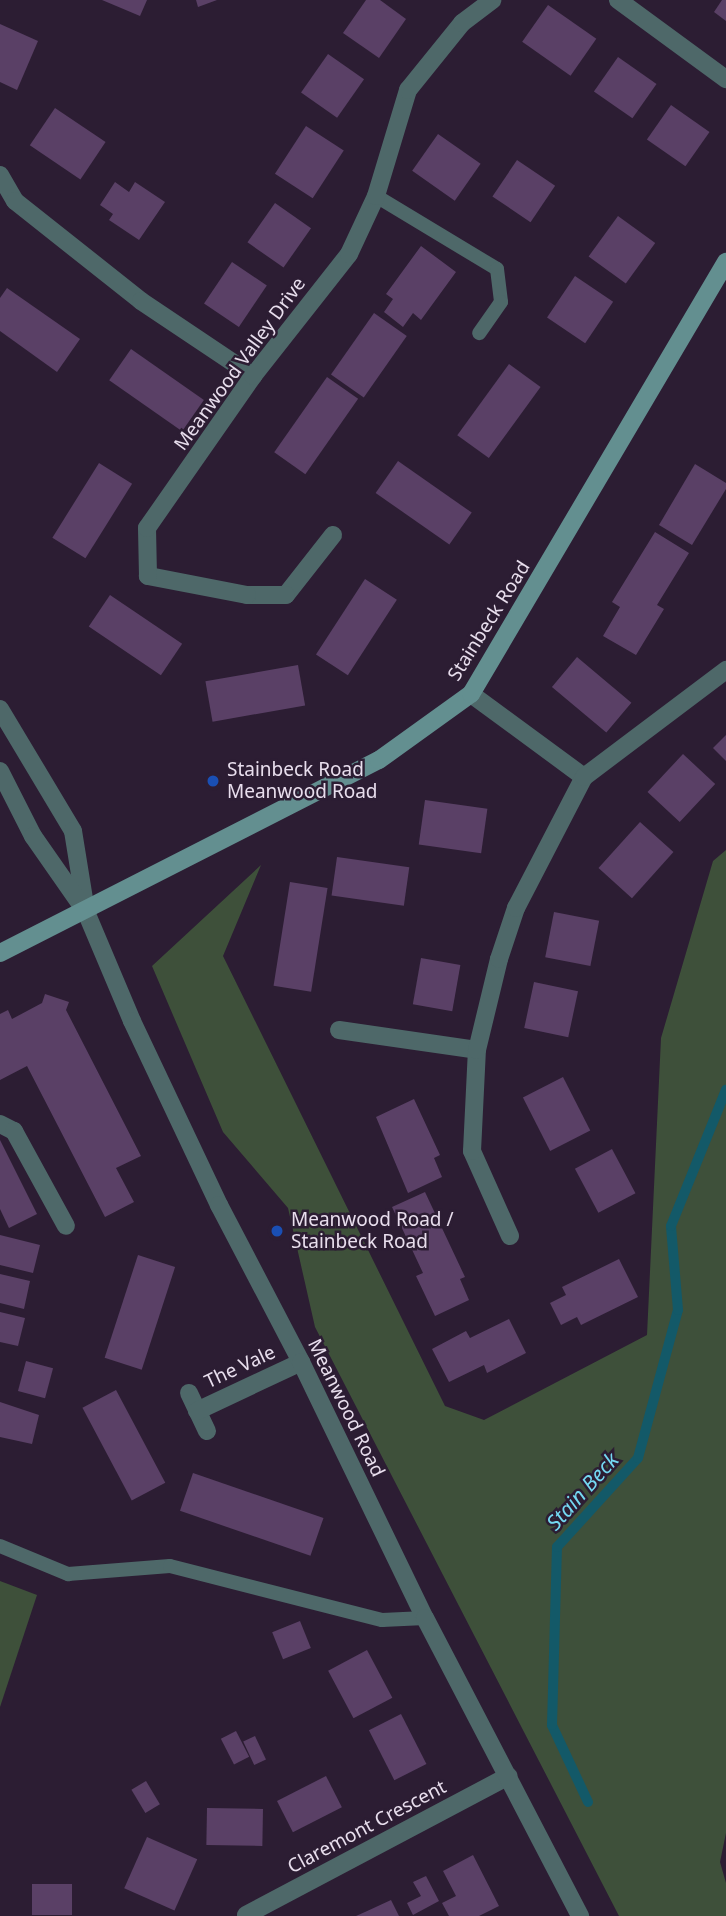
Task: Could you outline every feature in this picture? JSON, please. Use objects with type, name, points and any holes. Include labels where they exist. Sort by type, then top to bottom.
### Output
[{"type":"main road","name":"Stainbeck Road","points":[[0,953],[86,912],[379,760],[471,694],[726,262]]},
{"type":"street","name":"Meanwood Valley Drive","points":[[332,536],[286,595],[247,595],[148,576],[147,528],[253,376],[349,254],[376,196],[408,90],[462,23],[492,0]]},
{"type":"street","points":[[618,0],[726,79]]},
{"type":"street","points":[[0,175],[15,201],[141,301],[253,376]]},
{"type":"street","points":[[510,1236],[472,1151],[477,1050],[499,959],[516,908],[584,777],[726,670]]},
{"type":"street","points":[[471,694],[584,777]]},
{"type":"street","name":"Meanwood Road","points":[[0,709],[73,831],[86,912]]},
{"type":"street","name":"Meanwood Road","points":[[0,771],[33,836],[86,912],[191,1148],[301,1362],[425,1618],[580,1916]]},
{"type":"street","points":[[339,1030],[477,1050]]},
{"type":"street","points":[[0,1124],[13,1131],[66,1226]]},
{"type":"street","name":"The Vale","points":[[197,1411],[301,1362]]},
{"type":"street","name":"The Vale","points":[[189,1393],[207,1431]]},
{"type":"street","name":"Claremont Crescent","points":[[246,1915],[508,1776]]},
{"type":"lane","points":[[376,196],[497,269],[500,302],[479,333]]},
{"type":"lane","points":[[0,1546],[68,1574],[170,1566],[383,1620],[425,1618]]},
{"type":"green space","points":[[726,850],[726,1833],[720,1862],[726,1883],[726,1916],[619,1916],[315,1327],[288,1208],[223,1132],[152,966],[261,865],[223,956],[445,1406],[484,1420],[647,1335],[661,1038],[713,861]]},
{"type":"green space","points":[[0,1581],[37,1595],[0,1707]]},
{"type":"building","points":[[102,0],[147,0],[140,16]]},
{"type":"building","points":[[196,0],[217,0],[198,7]]},
{"type":"building","points":[[366,0],[380,0],[406,19],[379,58],[343,33]]},
{"type":"building","points":[[722,0],[726,0],[726,21],[714,12]]},
{"type":"building","points":[[548,5],[596,39],[571,76],[522,42]]},
{"type":"building","points":[[0,24],[38,41],[17,90],[0,82]]},
{"type":"building","points":[[328,54],[364,79],[337,118],[301,93]]},
{"type":"building","points":[[618,57],[657,84],[632,118],[594,91]]},
{"type":"building","points":[[671,105],[710,132],[685,166],[647,139]]},
{"type":"building","points":[[55,108],[106,142],[80,179],[30,145]]},
{"type":"building","points":[[306,126],[344,151],[313,198],[275,174]]},
{"type":"building","points":[[438,134],[481,164],[455,201],[412,171]]},
{"type":"building","points":[[517,160],[555,186],[531,222],[492,196]]},
{"type":"building","points":[[115,182],[129,192],[135,182],[165,202],[139,240],[109,220],[113,214],[100,205]]},
{"type":"building","points":[[275,203],[311,228],[284,268],[247,242]]},
{"type":"building","points":[[618,216],[655,243],[626,283],[589,256]]},
{"type":"building","points":[[421,246],[456,272],[421,320],[413,313],[403,327],[384,312],[393,299],[386,294]]},
{"type":"building","points":[[232,262],[267,285],[239,327],[204,303]]},
{"type":"building","points":[[575,276],[613,302],[585,343],[547,317]]},
{"type":"building","points":[[7,288],[80,339],[57,372],[0,331],[0,298]]},
{"type":"building","points":[[374,313],[407,336],[364,397],[331,374]]},
{"type":"building","points":[[131,349],[204,400],[182,431],[109,380]]},
{"type":"building","points":[[509,364],[541,387],[489,458],[457,435]]},
{"type":"building","points":[[327,377],[358,399],[305,474],[274,452]]},
{"type":"building","points":[[398,461],[472,513],[449,545],[376,493]]},
{"type":"building","points":[[99,463],[132,484],[85,558],[52,538]]},
{"type":"building","points":[[695,464],[726,483],[726,489],[692,545],[659,525]]},
{"type":"building","points":[[655,532],[689,553],[657,605],[664,609],[636,655],[603,636],[620,607],[612,602]]},
{"type":"building","points":[[365,579],[397,600],[348,675],[316,654]]},
{"type":"building","points":[[110,595],[182,644],[161,675],[89,627]]},
{"type":"building","points":[[577,657],[631,703],[606,733],[552,687]]},
{"type":"building","points":[[298,665],[305,705],[213,722],[205,681]]},
{"type":"building","points":[[726,735],[726,761],[713,748]]},
{"type":"building","points":[[683,754],[715,784],[680,822],[648,792]]},
{"type":"building","points":[[425,800],[487,809],[481,853],[419,845]]},
{"type":"building","points":[[640,822],[673,852],[632,898],[599,868]]},
{"type":"building","points":[[337,857],[409,867],[404,906],[332,896]]},
{"type":"building","points":[[290,882],[328,888],[311,992],[274,986]]},
{"type":"building","points":[[554,912],[599,921],[590,966],[545,957]]},
{"type":"building","points":[[421,958],[460,965],[452,1011],[413,1004]]},
{"type":"building","points":[[534,982],[578,991],[568,1037],[524,1028]]},
{"type":"building","points":[[45,994],[69,1002],[66,1010],[141,1156],[116,1168],[134,1202],[105,1217],[27,1066],[0,1080],[0,1014],[8,1010],[12,1019],[42,1003]]},
{"type":"building","points":[[563,1077],[590,1130],[550,1151],[523,1097]]},
{"type":"building","points":[[414,1099],[440,1155],[434,1158],[442,1177],[408,1193],[376,1117]]},
{"type":"building","points":[[0,1140],[37,1214],[9,1228],[0,1209]]},
{"type":"building","points":[[612,1149],[635,1193],[598,1213],[575,1169]]},
{"type":"building","points":[[425,1192],[465,1277],[460,1279],[469,1300],[435,1316],[416,1276],[423,1273],[392,1207]]},
{"type":"building","points":[[0,1235],[40,1245],[33,1273],[0,1265]]},
{"type":"building","points":[[138,1255],[175,1267],[142,1370],[105,1358]]},
{"type":"building","points":[[619,1259],[638,1297],[581,1325],[577,1317],[561,1325],[550,1303],[566,1295],[562,1287]]},
{"type":"building","points":[[0,1274],[30,1281],[24,1309],[0,1303]]},
{"type":"building","points":[[0,1312],[25,1318],[18,1346],[0,1342]]},
{"type":"building","points":[[509,1319],[526,1353],[487,1373],[484,1365],[449,1382],[432,1349],[466,1331],[470,1338]]},
{"type":"building","points":[[26,1361],[53,1368],[45,1398],[18,1391]]},
{"type":"building","points":[[116,1390],[165,1483],[132,1501],[82,1408]]},
{"type":"building","points":[[0,1402],[39,1415],[32,1444],[0,1437]]},
{"type":"building","points":[[193,1473],[323,1518],[310,1556],[180,1511]]},
{"type":"building","points":[[300,1621],[311,1648],[283,1659],[272,1632]]},
{"type":"building","points":[[367,1650],[392,1698],[354,1718],[328,1671]]},
{"type":"building","points":[[401,1714],[426,1764],[394,1780],[369,1730]]},
{"type":"building","points":[[236,1731],[249,1757],[234,1765],[221,1739]]},
{"type":"building","points":[[255,1736],[266,1760],[254,1765],[243,1741]]},
{"type":"building","points":[[326,1776],[342,1807],[293,1832],[277,1801]]},
{"type":"building","points":[[146,1781],[160,1804],[145,1813],[131,1790]]},
{"type":"building","points":[[207,1808],[263,1809],[262,1846],[206,1845]]},
{"type":"building","points":[[147,1837],[197,1859],[174,1911],[124,1888]]},
{"type":"building","points":[[473,1855],[499,1906],[479,1916],[449,1916],[442,1903],[456,1896],[443,1871]]},
{"type":"building","points":[[426,1876],[439,1901],[413,1915],[407,1903],[421,1896],[413,1882]]},
{"type":"building","points":[[32,1884],[72,1884],[72,1915],[32,1915]]},
{"type":"building","points":[[391,1900],[399,1916],[356,1916],[365,1912]]},
{"type":"waterway","name":"Stain Beck","points":[[588,1802],[552,1725],[557,1547],[638,1458],[678,1310],[671,1226],[726,1090]]},
{"type":"place","name":"Stainbeck Road Meanwood Road","points":[[213,781]]},
{"type":"place","name":"Meanwood Road / Stainbeck Road","points":[[277,1231]]}]
